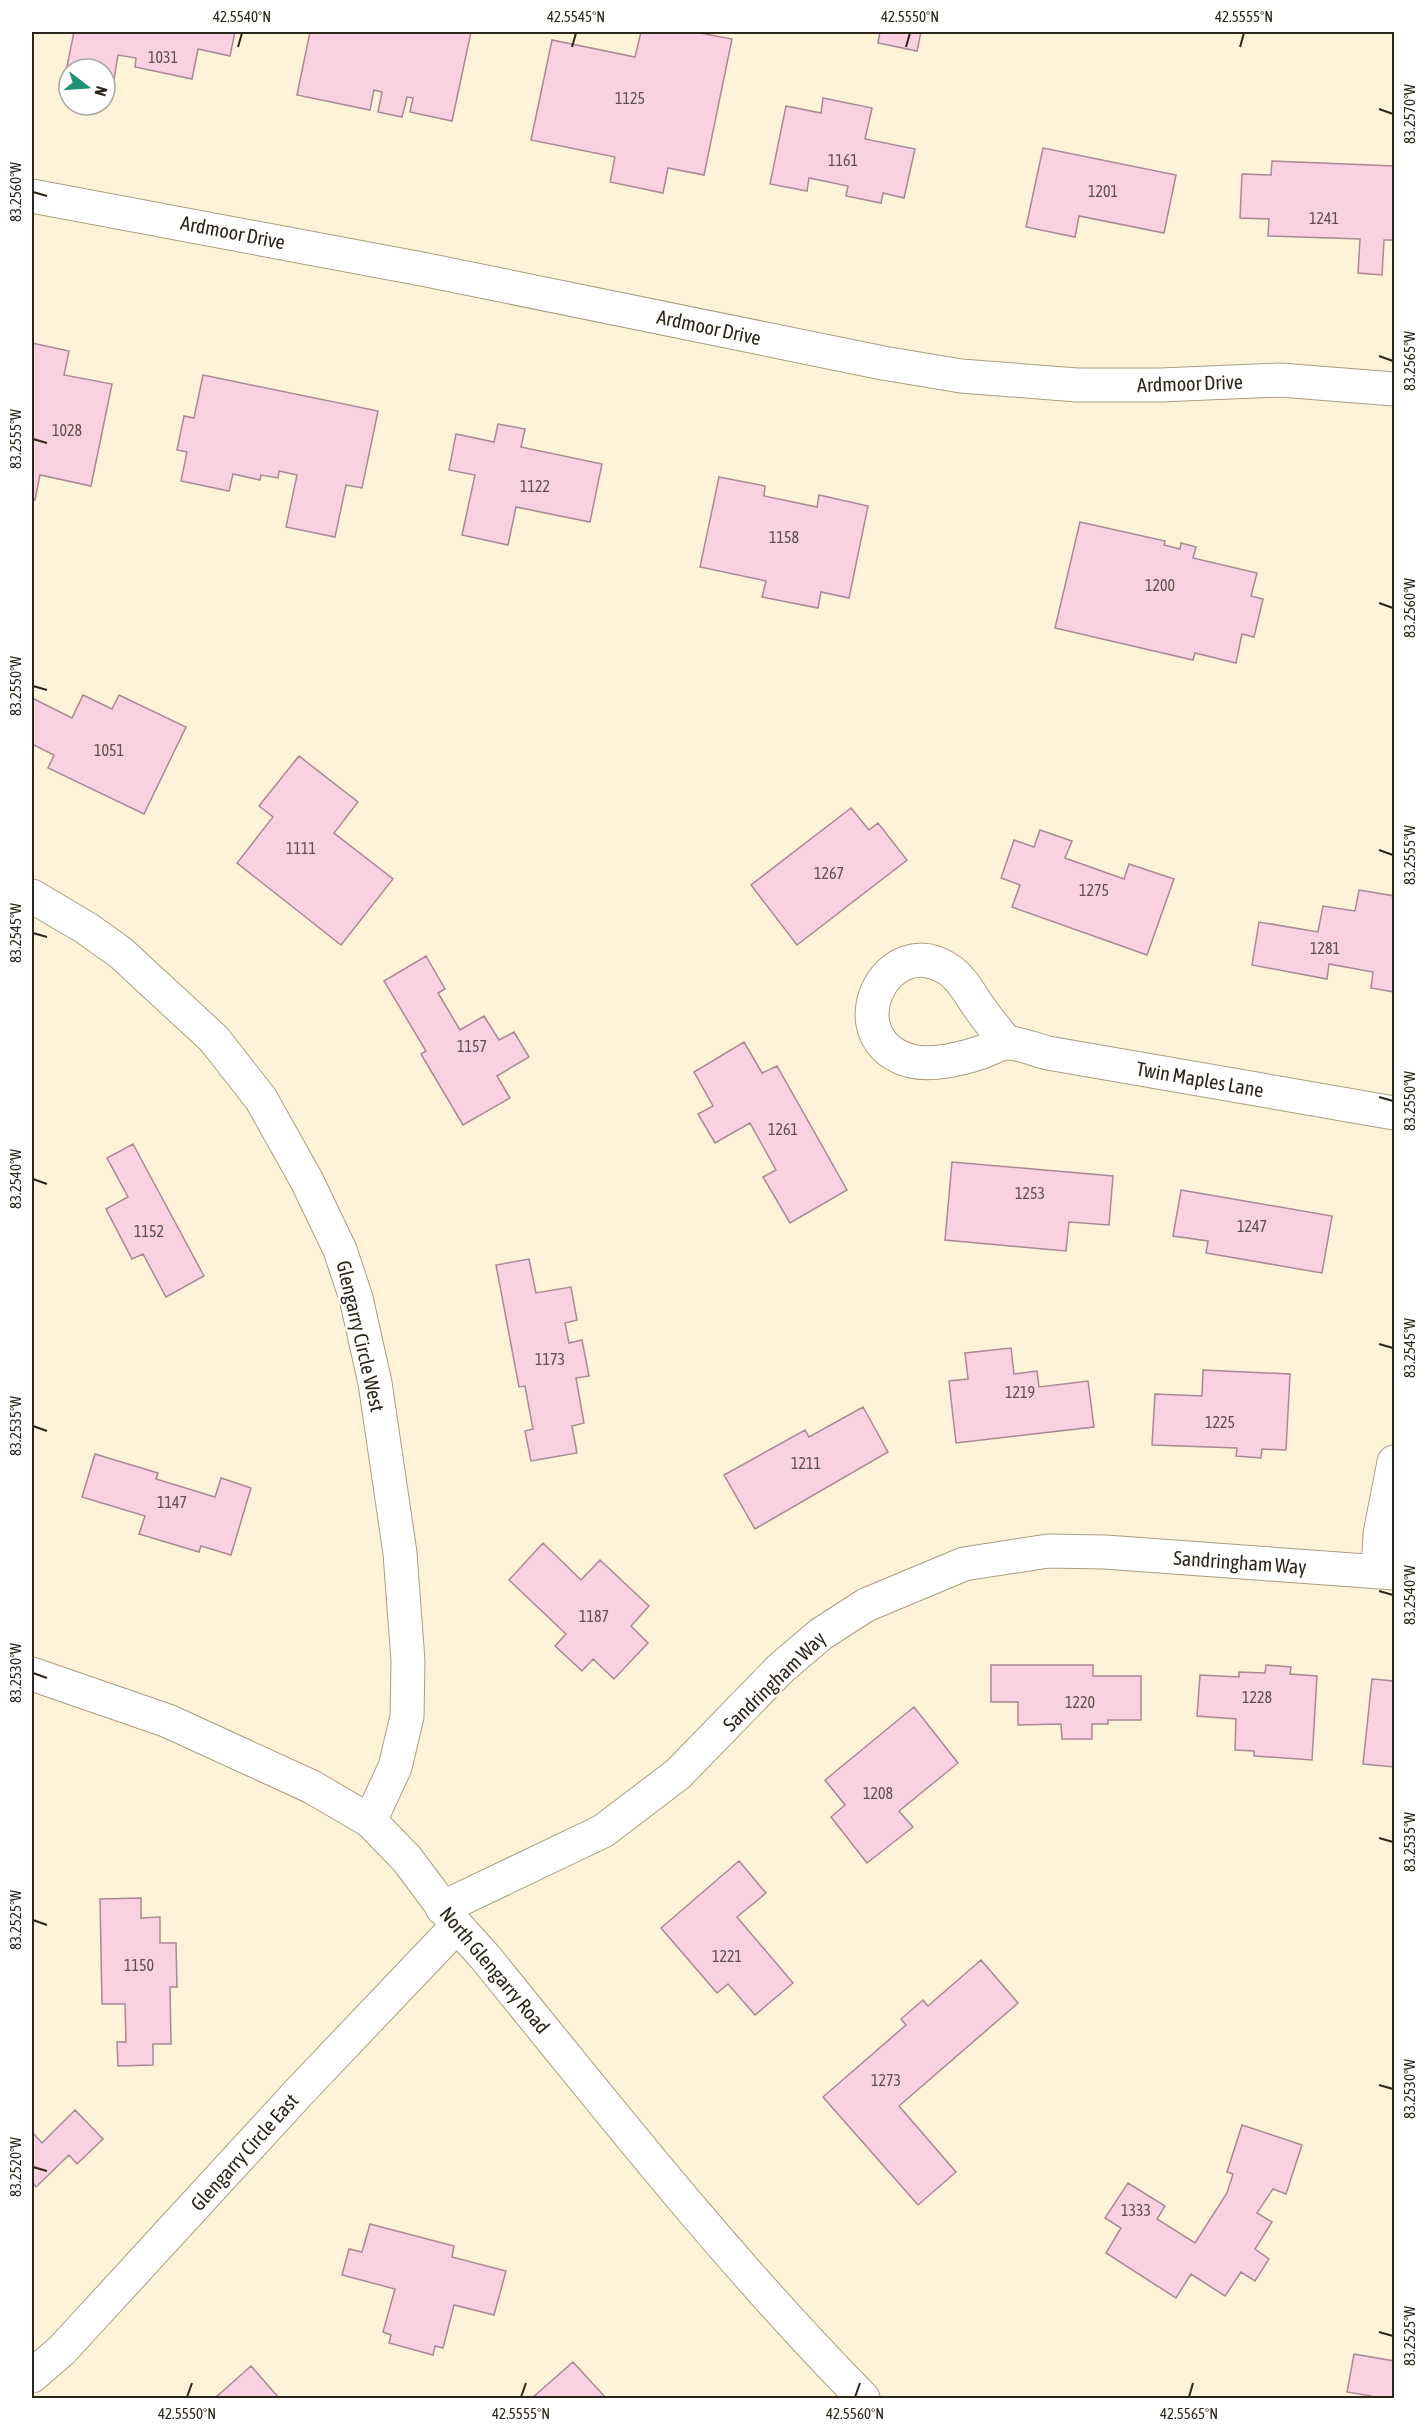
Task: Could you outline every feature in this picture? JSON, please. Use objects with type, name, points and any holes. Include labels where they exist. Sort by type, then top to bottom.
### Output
[{"type":"street","name":"Ardmoor Drive","points":[[32,196],[347,254],[883,363],[961,376],[1077,385],[1161,385],[1280,380],[1395,389]]},
{"type":"street","name":"Glengarry Circle West","points":[[32,896],[86,928],[121,953],[214,1039],[261,1098],[307,1181],[340,1250],[356,1298],[375,1383],[400,1553],[408,1662],[407,1717],[395,1767],[370,1821]]},
{"type":"street","name":"Twin Maples Lane","points":[[1007,1043],[1048,1053],[1395,1113]]},
{"type":"street","points":[[1386,1573],[1380,1534],[1395,1462]]},
{"type":"street","name":"Sandringham Way","points":[[449,1917],[603,1831],[678,1774],[782,1668],[821,1634],[866,1605],[964,1564],[1048,1551],[1105,1552],[1386,1573]]},
{"type":"street","name":"North Glengarry Road","points":[[32,1674],[168,1721],[312,1787],[370,1821],[407,1858],[449,1917],[798,2331],[863,2398]]},
{"type":"street","name":"Glengarry Circle East","points":[[32,2376],[62,2350],[300,2091],[449,1917]]},
{"type":"building","points":[[74,32],[235,32],[230,56],[198,49],[192,79],[135,67],[136,58],[118,55],[117,61],[117,57],[69,57]]},
{"type":"building","points":[[310,32],[471,32],[452,121],[410,112],[413,98],[407,97],[402,117],[378,112],[382,92],[374,90],[370,110],[297,95]]},
{"type":"building","points":[[641,32],[695,32],[732,39],[704,175],[668,168],[663,193],[610,182],[615,157],[531,140],[552,40],[635,57]]},
{"type":"building","points":[[880,32],[921,32],[917,51],[878,43]]},
{"type":"building","points":[[823,98],[872,108],[865,139],[915,149],[904,198],[883,193],[881,203],[846,196],[848,186],[809,178],[807,191],[770,184],[786,106],[821,113]]},
{"type":"building","points":[[1043,148],[1176,175],[1164,233],[1079,216],[1075,237],[1026,227]]},
{"type":"building","points":[[1272,161],[1394,166],[1394,240],[1384,240],[1382,275],[1358,273],[1360,239],[1268,236],[1269,219],[1240,218],[1242,174],[1271,175]]},
{"type":"building","points":[[32,343],[69,351],[64,375],[112,384],[91,486],[40,475],[35,500],[32,499]]},
{"type":"building","points":[[203,375],[378,411],[362,488],[346,485],[335,537],[286,527],[297,475],[279,471],[278,478],[261,475],[260,480],[233,474],[229,491],[181,481],[187,452],[177,450],[184,416],[194,418]]},
{"type":"building","points":[[498,424],[525,429],[521,447],[602,464],[590,522],[516,507],[508,545],[462,535],[475,475],[449,470],[456,434],[494,442]]},
{"type":"building","points":[[719,477],[765,486],[764,496],[817,507],[819,495],[868,506],[849,598],[821,592],[818,608],[762,597],[766,581],[700,567]]},
{"type":"building","points":[[1080,522],[1165,541],[1164,545],[1180,549],[1181,543],[1196,547],[1193,558],[1257,573],[1251,596],[1263,599],[1254,637],[1242,634],[1236,663],[1195,653],[1193,660],[1055,628]]},
{"type":"building","points":[[83,695],[112,709],[119,695],[186,727],[144,814],[48,768],[54,755],[32,744],[32,698],[72,718]]},
{"type":"building","points":[[299,756],[358,802],[334,833],[393,879],[341,945],[237,863],[273,817],[259,806]]},
{"type":"building","points":[[851,808],[869,830],[878,823],[907,860],[797,945],[751,885]]},
{"type":"building","points":[[1040,830],[1072,841],[1065,858],[1124,879],[1129,864],[1174,879],[1147,955],[1012,907],[1020,885],[1001,878],[1014,840],[1034,847]]},
{"type":"building","points":[[1359,890],[1394,896],[1394,992],[1371,988],[1373,972],[1329,964],[1327,979],[1252,965],[1259,922],[1318,932],[1323,906],[1355,911]]},
{"type":"building","points":[[426,956],[445,989],[438,993],[460,1030],[484,1016],[499,1040],[514,1032],[529,1057],[497,1076],[510,1098],[463,1125],[421,1054],[426,1051],[384,981]]},
{"type":"building","points":[[744,1042],[762,1073],[777,1066],[847,1190],[790,1223],[763,1177],[776,1170],[750,1123],[715,1143],[698,1114],[713,1106],[694,1072]]},
{"type":"building","points":[[133,1144],[204,1276],[166,1297],[143,1254],[132,1259],[106,1209],[128,1197],[107,1158]]},
{"type":"building","points":[[952,1162],[1113,1176],[1109,1225],[1069,1222],[1066,1251],[945,1240]]},
{"type":"building","points":[[1181,1190],[1332,1216],[1322,1273],[1206,1253],[1208,1241],[1173,1236]]},
{"type":"building","points":[[529,1259],[536,1293],[571,1287],[577,1320],[565,1323],[569,1343],[582,1340],[589,1376],[576,1378],[584,1423],[572,1426],[577,1453],[531,1461],[525,1431],[533,1429],[525,1386],[519,1387],[496,1265]]},
{"type":"building","points":[[1011,1348],[1014,1374],[1037,1371],[1039,1387],[1088,1381],[1094,1427],[956,1443],[949,1381],[968,1379],[965,1353]]},
{"type":"building","points":[[1203,1370],[1290,1374],[1286,1450],[1262,1449],[1261,1458],[1236,1456],[1237,1448],[1152,1445],[1155,1394],[1202,1396]]},
{"type":"building","points":[[863,1407],[888,1452],[755,1529],[724,1475],[805,1430],[809,1437]]},
{"type":"building","points":[[95,1454],[158,1473],[156,1479],[215,1497],[221,1478],[251,1488],[231,1555],[201,1546],[199,1552],[139,1534],[145,1516],[82,1497]]},
{"type":"building","points":[[543,1543],[581,1580],[600,1560],[649,1606],[631,1626],[648,1643],[614,1679],[593,1659],[582,1671],[555,1646],[566,1634],[509,1580]]},
{"type":"building","points":[[991,1665],[1093,1665],[1093,1676],[1141,1676],[1141,1720],[1108,1720],[1108,1724],[1092,1724],[1092,1739],[1062,1739],[1061,1724],[1018,1725],[1018,1702],[991,1702]]},
{"type":"building","points":[[1266,1665],[1291,1667],[1290,1674],[1317,1676],[1312,1760],[1254,1756],[1254,1751],[1235,1750],[1236,1719],[1197,1716],[1200,1675],[1239,1677],[1239,1672],[1265,1673]]},
{"type":"building","points":[[1372,1679],[1394,1681],[1394,1767],[1363,1764]]},
{"type":"building","points":[[914,1707],[958,1763],[899,1811],[913,1827],[867,1863],[831,1817],[845,1805],[825,1780]]},
{"type":"building","points":[[739,1861],[766,1893],[737,1917],[793,1983],[755,2015],[728,1984],[717,1993],[661,1928]]},
{"type":"building","points":[[141,1898],[141,1918],[160,1917],[160,1943],[176,1943],[177,1987],[170,1987],[171,2044],[153,2044],[153,2065],[118,2066],[117,2042],[126,2042],[125,2004],[102,2004],[100,1899]]},
{"type":"building","points":[[981,1960],[1018,2003],[899,2106],[956,2172],[918,2205],[823,2097],[906,2025],[901,2019],[923,2000],[928,2006]]},
{"type":"building","points":[[75,2110],[103,2139],[77,2164],[69,2155],[36,2187],[32,2182],[32,2132],[42,2143]]},
{"type":"building","points":[[1242,2125],[1302,2145],[1286,2194],[1273,2189],[1257,2213],[1272,2222],[1255,2249],[1269,2259],[1255,2281],[1241,2272],[1225,2296],[1191,2274],[1176,2298],[1106,2253],[1121,2228],[1105,2218],[1128,2183],[1165,2206],[1157,2219],[1195,2243],[1227,2193],[1233,2174],[1227,2172]]},
{"type":"building","points":[[370,2224],[454,2246],[452,2257],[506,2271],[494,2315],[454,2305],[443,2348],[435,2346],[433,2355],[389,2343],[391,2335],[383,2332],[395,2289],[342,2275],[349,2249],[362,2252]]},
{"type":"building","points":[[1354,2354],[1394,2361],[1394,2398],[1370,2398],[1371,2396],[1347,2392]]},
{"type":"building","points":[[573,2362],[606,2398],[532,2398]]},
{"type":"building","points":[[251,2366],[279,2398],[215,2398]]}]
